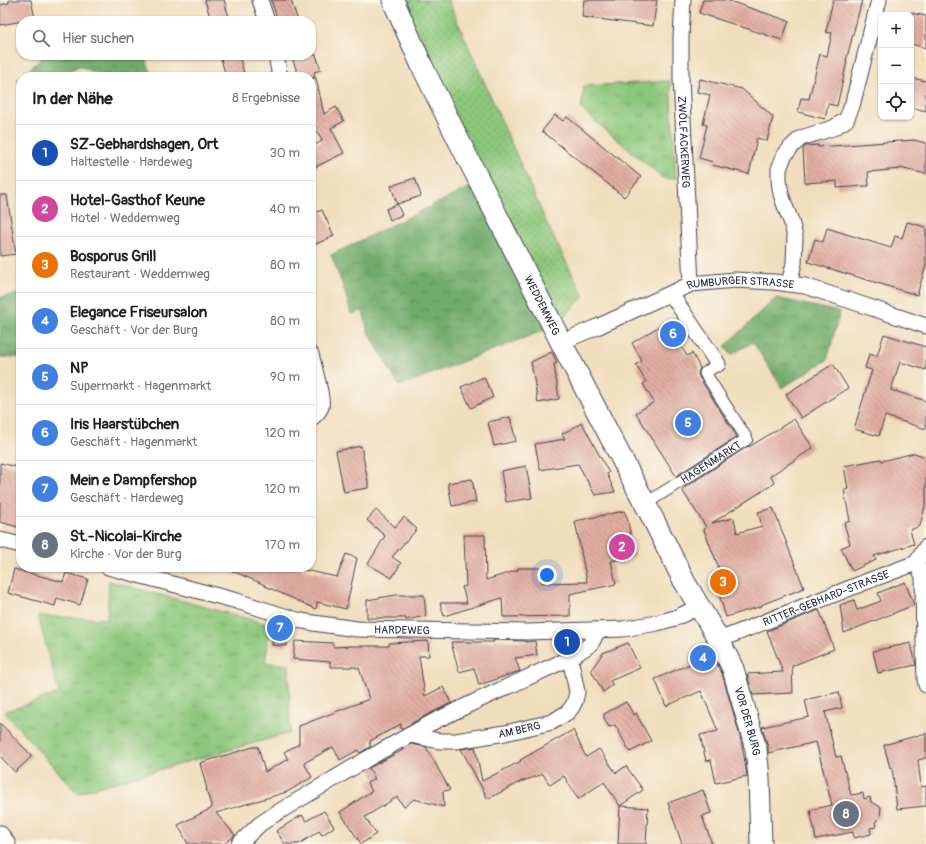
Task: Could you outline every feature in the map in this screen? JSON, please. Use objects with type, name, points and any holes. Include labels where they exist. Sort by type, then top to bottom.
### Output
[{"type":"main road","name":"WEDDEMWEG","points":[[393,0],[422,66],[456,137],[646,504],[684,581],[699,607]]},
{"type":"main road","name":"VOR DER BURG","points":[[699,607],[719,640],[733,670],[756,749],[759,777],[761,844]]},
{"type":"street","points":[[260,0],[265,16]]},
{"type":"street","name":"ZWÖLFACKERWEG","points":[[683,0],[681,78],[691,284]]},
{"type":"street","points":[[789,284],[794,263],[795,237],[791,221],[784,206],[779,181],[780,169],[784,156],[801,138],[834,128],[846,120],[854,101],[879,0]]},
{"type":"street","points":[[277,60],[279,72]]},
{"type":"street","name":"RUMBURGER STRASSE","points":[[561,342],[672,294],[691,284],[735,280],[774,282],[805,286],[926,326]]},
{"type":"street","name":"HAGENMARKT","points":[[646,504],[747,439],[704,373],[718,364],[672,294]]},
{"type":"street","points":[[316,376],[322,405],[316,414]]},
{"type":"street","points":[[0,540],[16,544]]},
{"type":"street","points":[[926,547],[921,565],[923,576],[926,685]]},
{"type":"street","name":"RITTER-GEBHARD-STRASSE","points":[[719,640],[873,578],[921,565]]},
{"type":"street","name":"HARDEWEG","points":[[147,572],[162,574],[237,601],[297,620],[357,630],[527,632],[623,629],[675,618],[699,607]]},
{"type":"street","points":[[247,841],[260,824],[367,759],[468,705],[570,658],[591,644],[598,630]]},
{"type":"street","name":"AM BERG","points":[[410,735],[439,740],[456,741],[505,733],[552,722],[568,712],[575,701],[577,692],[570,658]]},
{"type":"street","points":[[0,834],[8,844]]},
{"type":"green space","points":[[403,0],[448,0],[547,224],[584,297],[553,327]]},
{"type":"green space","points":[[39,60],[147,60],[150,72],[94,72],[79,66],[67,72],[26,72]]},
{"type":"green space","points":[[670,81],[676,178],[664,179],[581,109],[584,86]]},
{"type":"green space","points":[[480,182],[553,327],[399,386],[368,331],[363,311],[351,314],[344,289],[331,255]]},
{"type":"green space","points":[[16,295],[16,357],[0,357],[0,297]]},
{"type":"green space","points":[[776,298],[840,312],[827,360],[782,388],[753,342],[731,355],[725,346]]},
{"type":"green space","points":[[109,581],[271,625],[265,662],[289,665],[290,733],[77,793],[4,712],[59,693],[38,616],[107,619]]},
{"type":"building","points":[[9,0],[31,0],[34,16],[16,16],[16,22],[0,25],[0,5],[9,3]]},
{"type":"building","points":[[205,0],[224,0],[229,16],[210,16]]},
{"type":"building","points":[[271,0],[291,0],[296,16],[276,16]]},
{"type":"building","points":[[584,0],[657,0],[653,26],[582,17]]},
{"type":"building","points":[[703,0],[726,0],[789,21],[782,40],[699,13]]},
{"type":"building","points":[[833,0],[862,0],[846,61],[837,106],[828,104],[825,119],[798,112],[801,98],[809,99],[820,54],[827,56],[832,33],[826,32]]},
{"type":"building","points":[[914,14],[926,16],[926,48],[914,45]]},
{"type":"building","points":[[316,55],[321,70],[314,72],[297,72],[293,60],[316,60]]},
{"type":"building","points":[[221,60],[240,60],[244,72],[225,72]]},
{"type":"building","points":[[316,78],[324,114],[336,107],[344,121],[331,128],[344,153],[316,167],[316,144],[322,141],[316,128]]},
{"type":"building","points":[[700,79],[742,89],[773,117],[767,141],[757,138],[749,174],[712,165],[713,162],[699,158],[707,125],[703,124],[710,95],[697,92]]},
{"type":"building","points":[[914,79],[926,81],[926,111],[914,108]]},
{"type":"building","points":[[555,115],[563,121],[567,117],[641,177],[624,197],[542,131]]},
{"type":"building","points":[[914,140],[926,143],[926,174],[900,168],[868,172],[869,186],[837,188],[837,181],[805,183],[803,149],[805,146],[818,145],[818,147]]},
{"type":"building","points":[[415,178],[421,196],[397,204],[391,186]]},
{"type":"building","points":[[0,195],[7,195],[16,254],[0,256]]},
{"type":"building","points":[[397,204],[402,215],[390,220],[386,209]]},
{"type":"building","points":[[322,210],[334,236],[316,244],[316,212]]},
{"type":"building","points":[[907,222],[926,227],[926,265],[917,295],[808,262],[815,239],[823,242],[827,228],[891,248],[895,236],[902,238]]},
{"type":"building","points":[[666,322],[687,356],[692,353],[700,368],[698,373],[699,377],[737,437],[676,476],[636,413],[654,402],[643,384],[646,382],[636,365],[642,361],[632,343]]},
{"type":"building","points":[[884,334],[926,347],[926,370],[900,362],[891,390],[926,401],[926,429],[885,416],[879,436],[854,429],[872,370],[865,368],[869,354],[877,356]]},
{"type":"building","points":[[552,352],[557,363],[554,364],[559,399],[538,403],[531,362]]},
{"type":"building","points":[[833,364],[848,388],[801,418],[786,394]]},
{"type":"building","points":[[484,377],[493,397],[471,408],[461,387]]},
{"type":"building","points":[[510,417],[516,441],[494,446],[488,422]]},
{"type":"building","points":[[794,419],[813,448],[770,476],[775,483],[712,523],[734,518],[737,533],[762,526],[758,512],[773,508],[804,588],[761,605],[762,606],[726,617],[718,591],[722,590],[718,577],[722,576],[704,530],[706,527],[682,490],[748,446],[749,447]]},
{"type":"building","points":[[582,423],[609,473],[607,474],[615,492],[595,495],[578,464],[540,470],[535,444],[565,439],[562,434]]},
{"type":"building","points":[[361,446],[368,488],[344,492],[336,451]]},
{"type":"building","points":[[914,453],[926,457],[926,502],[920,526],[910,530],[914,544],[874,556],[876,560],[852,571],[841,548],[850,544],[844,523],[850,521],[844,490],[848,489],[844,466],[881,459],[882,461]]},
{"type":"building","points":[[0,463],[16,467],[16,527],[0,522]]},
{"type":"building","points":[[526,466],[532,498],[506,502],[501,471]]},
{"type":"building","points":[[472,479],[476,502],[452,506],[448,483]]},
{"type":"building","points":[[376,510],[395,527],[404,517],[417,529],[392,557],[401,563],[392,578],[368,564],[385,536],[367,520]]},
{"type":"building","points":[[624,511],[627,517],[635,556],[611,561],[616,584],[570,594],[570,616],[503,617],[502,598],[444,616],[440,603],[467,603],[462,587],[466,586],[464,535],[485,535],[486,580],[518,570],[518,568],[541,568],[541,583],[587,582],[575,521]]},
{"type":"building","points":[[346,554],[357,558],[346,609],[317,602],[316,609],[235,572],[314,572],[337,577]]},
{"type":"building","points":[[14,569],[16,570],[16,572],[25,572],[63,582],[66,573],[88,579],[80,605],[57,598],[55,606],[8,593]]},
{"type":"building","points":[[905,582],[914,605],[844,633],[840,605],[854,600],[857,610],[881,601],[878,593]]},
{"type":"building","points":[[396,595],[424,595],[426,616],[406,620],[406,618],[367,618],[367,600]]},
{"type":"building","points":[[819,610],[834,649],[792,666],[793,693],[753,695],[747,674],[783,672],[767,631]]},
{"type":"building","points":[[273,624],[287,629],[287,646],[272,645]]},
{"type":"building","points":[[493,640],[526,642],[535,641],[537,655],[515,658],[520,671],[479,685],[474,668],[459,672],[451,642],[494,642]]},
{"type":"building","points":[[295,641],[333,643],[333,647],[389,646],[389,643],[428,641],[429,656],[419,656],[425,696],[443,687],[451,703],[401,729],[401,724],[370,741],[371,743],[369,744],[371,746],[360,753],[358,750],[340,760],[333,747],[304,763],[312,777],[287,792],[216,813],[235,835],[224,844],[188,844],[178,825],[212,808],[200,763],[253,747],[258,747],[265,772],[288,759],[284,752],[299,744],[299,726],[369,699],[359,668],[330,667],[330,662],[293,659]]},
{"type":"building","points":[[628,643],[640,668],[610,681],[613,685],[603,692],[591,670],[603,653]]},
{"type":"building","points":[[911,643],[916,665],[878,673],[873,651]]},
{"type":"building","points":[[711,652],[722,673],[740,736],[747,776],[716,783],[711,760],[706,761],[700,735],[718,731],[701,691],[666,706],[655,679],[690,664],[689,661]]},
{"type":"building","points":[[839,692],[842,708],[825,712],[836,757],[841,756],[851,795],[863,793],[864,799],[870,797],[871,802],[881,807],[880,817],[875,822],[876,827],[870,828],[871,834],[854,838],[853,832],[816,839],[810,810],[832,805],[816,742],[768,753],[768,746],[762,727],[809,717],[805,700]]},
{"type":"building","points":[[626,702],[634,715],[636,713],[651,741],[630,752],[615,725],[609,727],[604,718],[604,714]]},
{"type":"building","points":[[0,723],[32,756],[15,772],[0,756]]},
{"type":"building","points":[[573,730],[586,757],[599,749],[616,773],[626,766],[643,790],[620,806],[604,782],[578,799],[564,776],[550,785],[543,774],[520,782],[488,799],[461,749],[475,747],[482,781],[521,761],[520,760]]},
{"type":"building","points":[[926,733],[926,758],[918,760],[921,787],[926,786],[926,806],[897,809],[892,767],[890,768],[884,745]]},
{"type":"building","points":[[411,744],[426,747],[450,790],[443,791],[444,807],[414,799],[404,807],[397,797],[365,817],[376,834],[361,844],[340,812],[372,791],[367,783],[375,779],[369,768],[403,750]]},
{"type":"building","points":[[703,790],[711,813],[702,816],[712,844],[682,844],[668,803]]},
{"type":"building","points":[[620,806],[648,808],[646,844],[618,844]]},
{"type":"building","points":[[324,811],[334,827],[322,835],[319,831],[299,844],[285,844],[276,831],[302,815],[306,821]]},
{"type":"place","name":"Iris Haarstübchen","points":[[673,334]]},
{"type":"place","name":"NP","points":[[688,423]]},
{"type":"place","name":"Hotel-Gasthof Keune","points":[[622,547]]},
{"type":"place","name":"Bosporus Grill","points":[[723,582]]},
{"type":"place","name":"Mein e Dampfershop","points":[[280,628]]},
{"type":"place","name":"SZ-Gebhardshagen, Ort","points":[[567,642]]},
{"type":"place","name":"Elegance Friseursalon","points":[[703,658]]},
{"type":"place","name":"St.-Nicolai-Kirche","points":[[846,814]]}]
